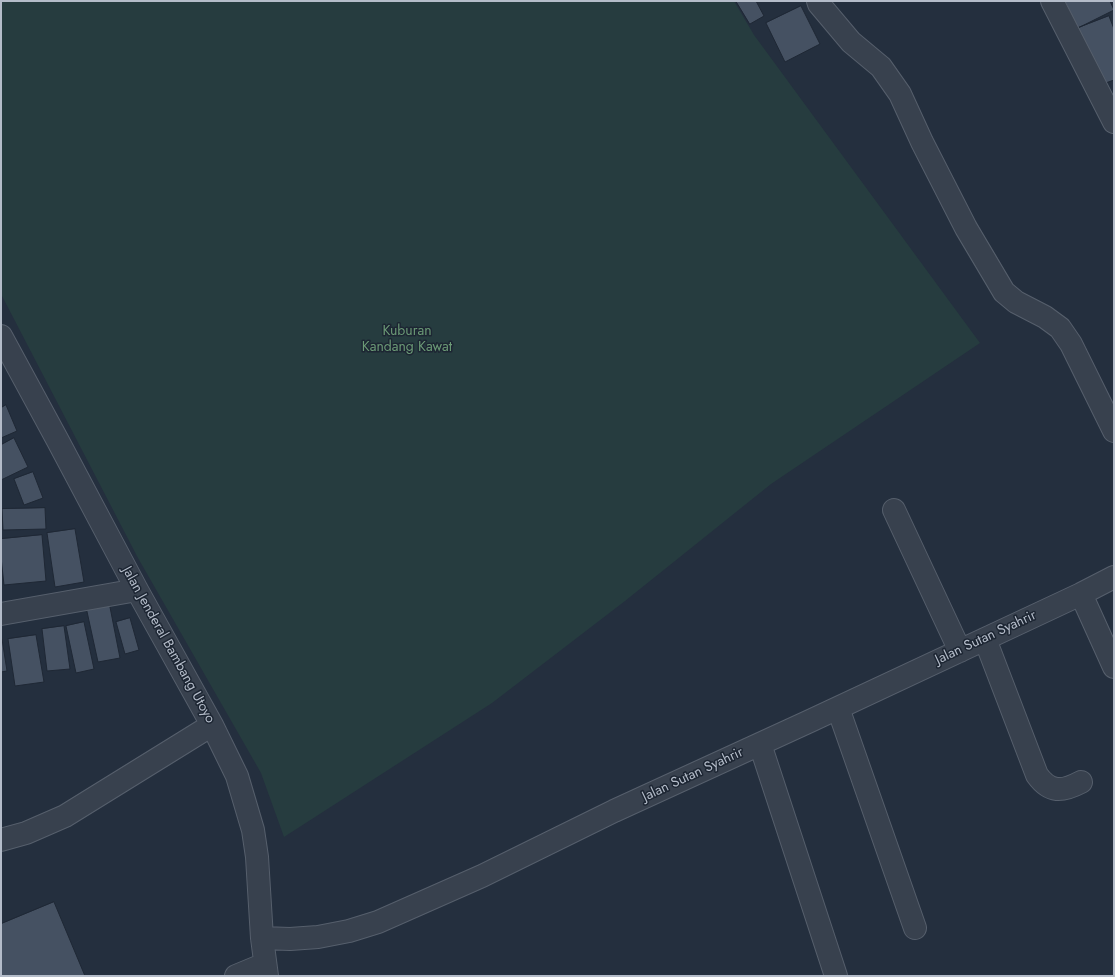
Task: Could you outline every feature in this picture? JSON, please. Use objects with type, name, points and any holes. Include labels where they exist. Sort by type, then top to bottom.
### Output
[{"type":"street","points":[[818,1],[851,42],[881,67],[900,94],[922,142],[966,228],[1004,292],[1016,302],[1044,317],[1060,328],[1071,344],[1114,432]]},
{"type":"street","points":[[1052,1],[1114,122]]},
{"type":"street","name":"Jalan Jenderal Bambang Utoyo","points":[[1,336],[137,590],[212,725],[237,776],[253,830],[257,857],[262,938],[266,970]]},
{"type":"street","points":[[894,510],[960,651]]},
{"type":"street","name":"Jalan Sutan Syahrir","points":[[262,938],[290,939],[318,937],[349,931],[378,922],[482,876],[614,811],[1082,594],[1114,577]]},
{"type":"street","points":[[1,614],[137,590]]},
{"type":"street","points":[[1082,594],[1114,667]]},
{"type":"street","points":[[985,639],[1037,775],[1048,787],[1060,789],[1070,787],[1081,782]]},
{"type":"street","points":[[838,708],[915,928]]},
{"type":"street","points":[[1,840],[26,832],[65,816],[212,725]]},
{"type":"street","points":[[760,744],[836,976]]},
{"type":"street","points":[[236,976],[266,970]]},
{"type":"green space","name":"Kuburan Kandang Kawat","points":[[1,1],[734,1],[754,35],[980,343],[771,484],[625,601],[492,703],[284,837],[261,773],[138,558],[1,294]]},
{"type":"building","points":[[736,1],[756,1],[764,16],[750,24]]},
{"type":"building","points":[[1065,1],[1110,1],[1114,10],[1078,28]]},
{"type":"building","points":[[801,6],[820,44],[785,62],[766,23]]},
{"type":"building","points":[[1109,16],[1114,29],[1114,80],[1100,85],[1078,28]]},
{"type":"building","points":[[6,405],[17,431],[1,438],[1,408]]},
{"type":"building","points":[[14,438],[28,467],[1,480],[1,445]]},
{"type":"building","points":[[33,472],[43,498],[24,505],[14,479]]},
{"type":"building","points":[[45,508],[46,529],[3,530],[2,509]]},
{"type":"building","points":[[75,529],[84,582],[55,587],[47,533]]},
{"type":"building","points":[[42,535],[46,581],[4,585],[1,539]]},
{"type":"building","points":[[109,602],[120,658],[98,662],[86,607]]},
{"type":"building","points":[[130,618],[139,650],[125,654],[116,622]]},
{"type":"building","points":[[84,622],[94,669],[76,673],[66,626]]},
{"type":"building","points":[[64,626],[70,669],[47,671],[42,629]]},
{"type":"building","points":[[36,635],[44,682],[15,686],[8,639]]},
{"type":"building","points":[[1,639],[7,671],[1,672]]},
{"type":"building","points":[[54,902],[85,976],[1,976],[1,924]]}]
